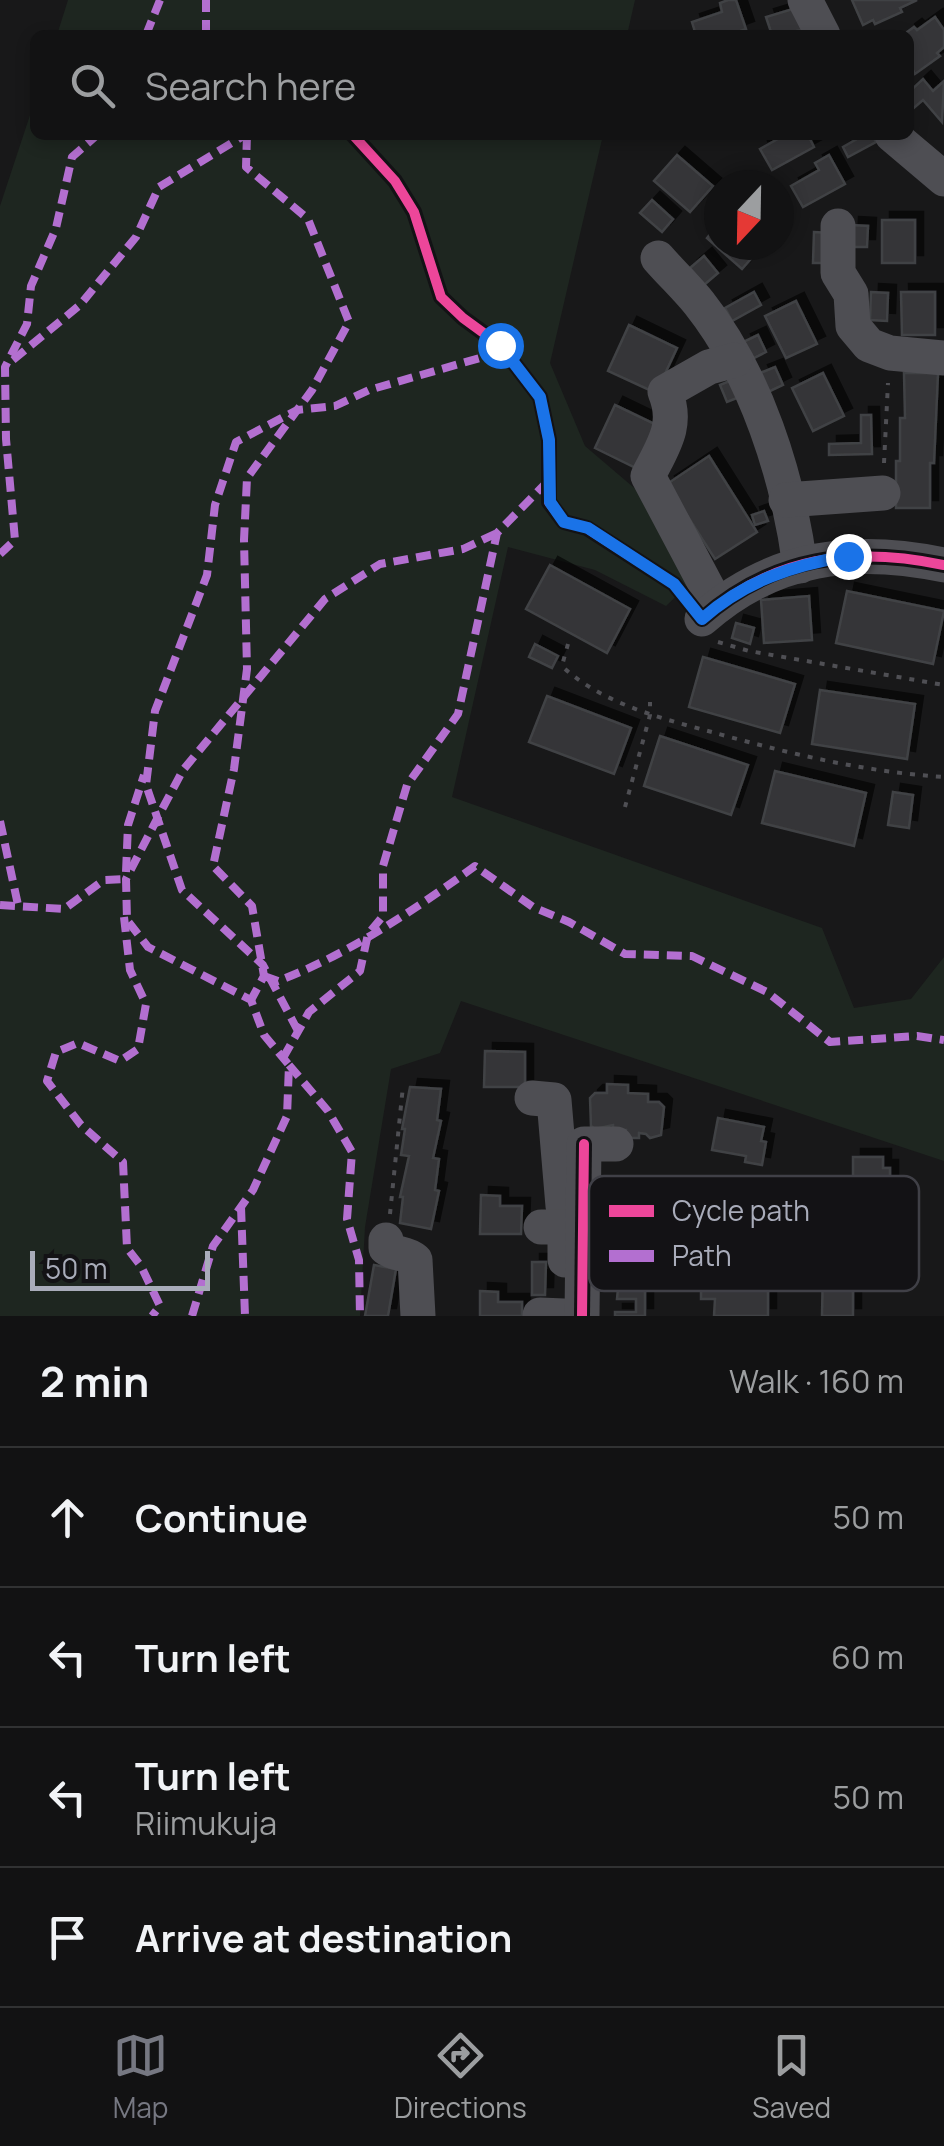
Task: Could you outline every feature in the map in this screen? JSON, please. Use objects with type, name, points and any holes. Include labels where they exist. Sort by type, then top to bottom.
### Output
[{"type":"street","points":[[805,0],[820,30]]},
{"type":"street","points":[[898,140],[944,179]]},
{"type":"street","points":[[838,226],[838,273],[851,294],[852,326],[869,345],[890,353],[944,358]]},
{"type":"street","points":[[658,258],[700,304],[736,360],[774,452],[800,566]]},
{"type":"street","points":[[736,360],[709,367],[665,392],[673,419],[667,441],[648,476],[710,612],[750,583],[800,566],[848,556],[882,554],[944,564]]},
{"type":"street","points":[[786,500],[883,493]]},
{"type":"street","points":[[532,1098],[554,1100],[553,1227],[564,1316],[540,1315]]},
{"type":"street","points":[[597,1176],[600,1144]]},
{"type":"street","points":[[388,1230],[386,1248],[415,1260],[418,1316]]},
{"type":"street","points":[[582,1316],[589,1249]]},
{"type":"path","points":[[883,493],[890,353]]},
{"type":"path","points":[[710,612],[718,642],[749,652],[944,686]]},
{"type":"path","points":[[568,644],[562,662],[565,670],[650,715],[835,765],[944,777]]},
{"type":"path","points":[[624,807],[650,715],[650,702]]},
{"type":"path","points":[[388,1230],[403,1086]]},
{"type":"shaded area","points":[[68,0],[635,0],[628,30],[59,30]]},
{"type":"shaded area","points":[[30,115],[30,140],[602,140],[550,363],[585,446],[646,498],[693,580],[666,606],[595,570],[508,547],[452,797],[822,928],[854,1008],[911,999],[944,957],[944,1161],[461,1001],[440,1053],[391,1069],[365,1227],[360,1316],[0,1316],[0,206]]},
{"type":"building","points":[[736,0],[746,29],[694,30],[692,22],[722,12],[720,3]]},
{"type":"building","points":[[852,0],[917,0],[900,8],[902,12],[863,25]]},
{"type":"building","points":[[796,8],[803,30],[770,30],[766,17]]},
{"type":"building","points":[[935,17],[944,30],[944,47],[937,53],[940,56],[915,74],[914,30],[910,30],[914,27],[917,30]]},
{"type":"building","points":[[923,79],[933,91],[944,81],[942,122],[923,100],[914,108],[914,87]]},
{"type":"building","points":[[776,140],[810,140],[814,147],[772,170],[760,149]]},
{"type":"building","points":[[855,140],[876,142],[848,157],[843,147]]},
{"type":"building","points":[[677,155],[704,178],[704,196],[690,212],[654,181]]},
{"type":"building","points":[[829,155],[845,184],[803,207],[794,184],[819,170],[815,163]]},
{"type":"building","points":[[652,200],[673,219],[662,232],[640,213]]},
{"type":"building","points":[[882,220],[915,220],[915,263],[882,263]]},
{"type":"building","points":[[851,225],[868,226],[867,247],[850,247]]},
{"type":"building","points":[[814,232],[829,233],[828,263],[813,263]]},
{"type":"building","points":[[704,256],[718,273],[704,285],[690,268]]},
{"type":"building","points":[[732,260],[750,260],[742,269]]},
{"type":"building","points":[[754,292],[761,305],[732,321],[725,308]]},
{"type":"building","points":[[871,292],[888,293],[887,321],[870,320]]},
{"type":"building","points":[[901,292],[935,292],[935,335],[902,335]]},
{"type":"building","points":[[796,301],[817,344],[786,358],[765,316]]},
{"type":"building","points":[[629,325],[677,348],[656,393],[608,371]]},
{"type":"building","points":[[758,335],[766,352],[752,359],[743,342]]},
{"type":"building","points":[[775,367],[783,385],[768,392],[760,373]]},
{"type":"building","points":[[823,373],[844,416],[813,431],[792,388]]},
{"type":"building","points":[[904,373],[938,373],[930,508],[896,508],[900,418],[905,418]]},
{"type":"building","points":[[734,379],[742,396],[727,402],[720,385]]},
{"type":"building","points":[[615,405],[661,427],[640,470],[595,448]]},
{"type":"building","points":[[861,415],[871,415],[872,454],[829,455],[829,444],[861,443]]},
{"type":"building","points":[[709,456],[757,532],[715,559],[667,484]]},
{"type":"building","points":[[764,511],[768,521],[755,525],[752,515]]},
{"type":"building","points":[[550,565],[630,609],[607,653],[526,609]]},
{"type":"building","points":[[847,591],[944,611],[933,664],[836,643]]},
{"type":"building","points":[[809,596],[812,640],[764,643],[761,600]]},
{"type":"building","points":[[736,623],[754,628],[750,644],[732,638]]},
{"type":"building","points":[[535,644],[558,656],[552,668],[529,657]]},
{"type":"building","points":[[703,657],[795,684],[780,733],[689,707]]},
{"type":"building","points":[[820,690],[915,704],[907,759],[812,744]]},
{"type":"building","points":[[547,696],[631,728],[614,774],[529,742]]},
{"type":"building","points":[[660,736],[748,765],[731,815],[644,786]]},
{"type":"building","points":[[775,771],[866,793],[854,846],[762,823]]},
{"type":"building","points":[[893,792],[913,795],[909,828],[888,825]]},
{"type":"building","points":[[485,1051],[525,1052],[525,1087],[484,1087]]},
{"type":"building","points":[[607,1084],[628,1085],[628,1093],[648,1094],[648,1102],[659,1102],[664,1107],[661,1135],[650,1138],[639,1133],[639,1138],[625,1138],[626,1130],[613,1130],[613,1125],[595,1129],[591,1126],[590,1098],[595,1093],[607,1093]]},
{"type":"building","points":[[410,1087],[441,1089],[437,1120],[441,1121],[433,1158],[439,1159],[435,1190],[439,1191],[431,1229],[400,1223],[400,1197],[409,1156],[401,1155],[402,1129]]},
{"type":"building","points":[[718,1118],[764,1127],[762,1165],[745,1162],[746,1156],[712,1150]]},
{"type":"building","points":[[853,1157],[883,1157],[883,1168],[890,1168],[890,1176],[853,1176]]},
{"type":"building","points":[[481,1195],[500,1196],[500,1206],[522,1206],[521,1234],[480,1234]]},
{"type":"building","points":[[532,1262],[546,1262],[545,1295],[532,1295]]},
{"type":"building","points":[[374,1265],[396,1269],[388,1316],[365,1316]]},
{"type":"building","points":[[480,1291],[498,1292],[498,1302],[522,1302],[522,1316],[480,1316]]},
{"type":"building","points":[[618,1291],[645,1291],[645,1316],[615,1316],[615,1312],[636,1312],[636,1299],[617,1299]]},
{"type":"building","points":[[701,1291],[768,1291],[768,1316],[714,1316],[715,1299],[701,1299]]},
{"type":"building","points":[[823,1291],[853,1291],[853,1316],[822,1316]]},
{"type":"marked path","points":[[148,30],[160,0]]},
{"type":"marked path","points":[[206,0],[206,30]]},
{"type":"marked path","points":[[0,554],[15,540],[6,439],[5,367],[27,324],[31,286],[56,228],[72,157],[91,140]]},
{"type":"marked path","points":[[13,360],[80,305],[136,237],[159,187],[237,140]]},
{"type":"marked path","points":[[247,140],[246,167],[308,219],[349,322],[312,390],[247,478],[247,669],[234,769],[213,866],[252,906],[264,976],[251,1000]]},
{"type":"marked path","points":[[298,1031],[263,965],[182,890],[146,785],[155,711],[207,575],[215,505],[236,442],[297,410],[335,406],[369,390],[504,351]]},
{"type":"marked path","points":[[283,1058],[309,1012],[360,971],[368,934],[383,916],[383,866],[407,785],[458,714],[497,533],[549,480]]},
{"type":"marked path","points":[[192,1316],[213,1246],[253,1190],[287,1116],[289,1065],[264,1035],[251,1000],[148,947],[127,920],[126,879],[183,770],[325,599],[380,564],[463,549],[497,533]]},
{"type":"marked path","points":[[126,872],[128,825],[144,775]]},
{"type":"marked path","points":[[0,821],[18,905]]},
{"type":"marked path","points":[[264,976],[278,981],[355,945],[475,866],[533,907],[569,922],[625,954],[692,956],[767,992],[830,1042],[917,1036],[944,1040]]},
{"type":"marked path","points":[[0,905],[64,909],[104,880],[126,879]]},
{"type":"marked path","points":[[124,917],[130,970],[146,1004],[138,1049],[120,1061],[78,1043],[56,1052],[47,1081],[81,1125],[123,1162],[127,1248],[141,1266],[160,1306],[152,1316]]},
{"type":"marked path","points":[[289,1065],[328,1111],[352,1152],[347,1219],[359,1260],[360,1316]]},
{"type":"marked path","points":[[241,1207],[245,1316]]},
{"type":"cycle path","points":[[358,140],[395,181],[414,212],[441,297],[500,345],[540,397],[549,440],[549,502],[564,522],[587,528],[674,584],[702,619],[757,581],[816,561],[878,557],[944,565]]},
{"type":"cycle path","points":[[582,1316],[584,1144]]},
{"type":"route","points":[[500,345],[540,397],[549,440],[550,502],[564,522],[588,528],[674,584],[702,619],[750,583],[816,561],[848,556]]}]
